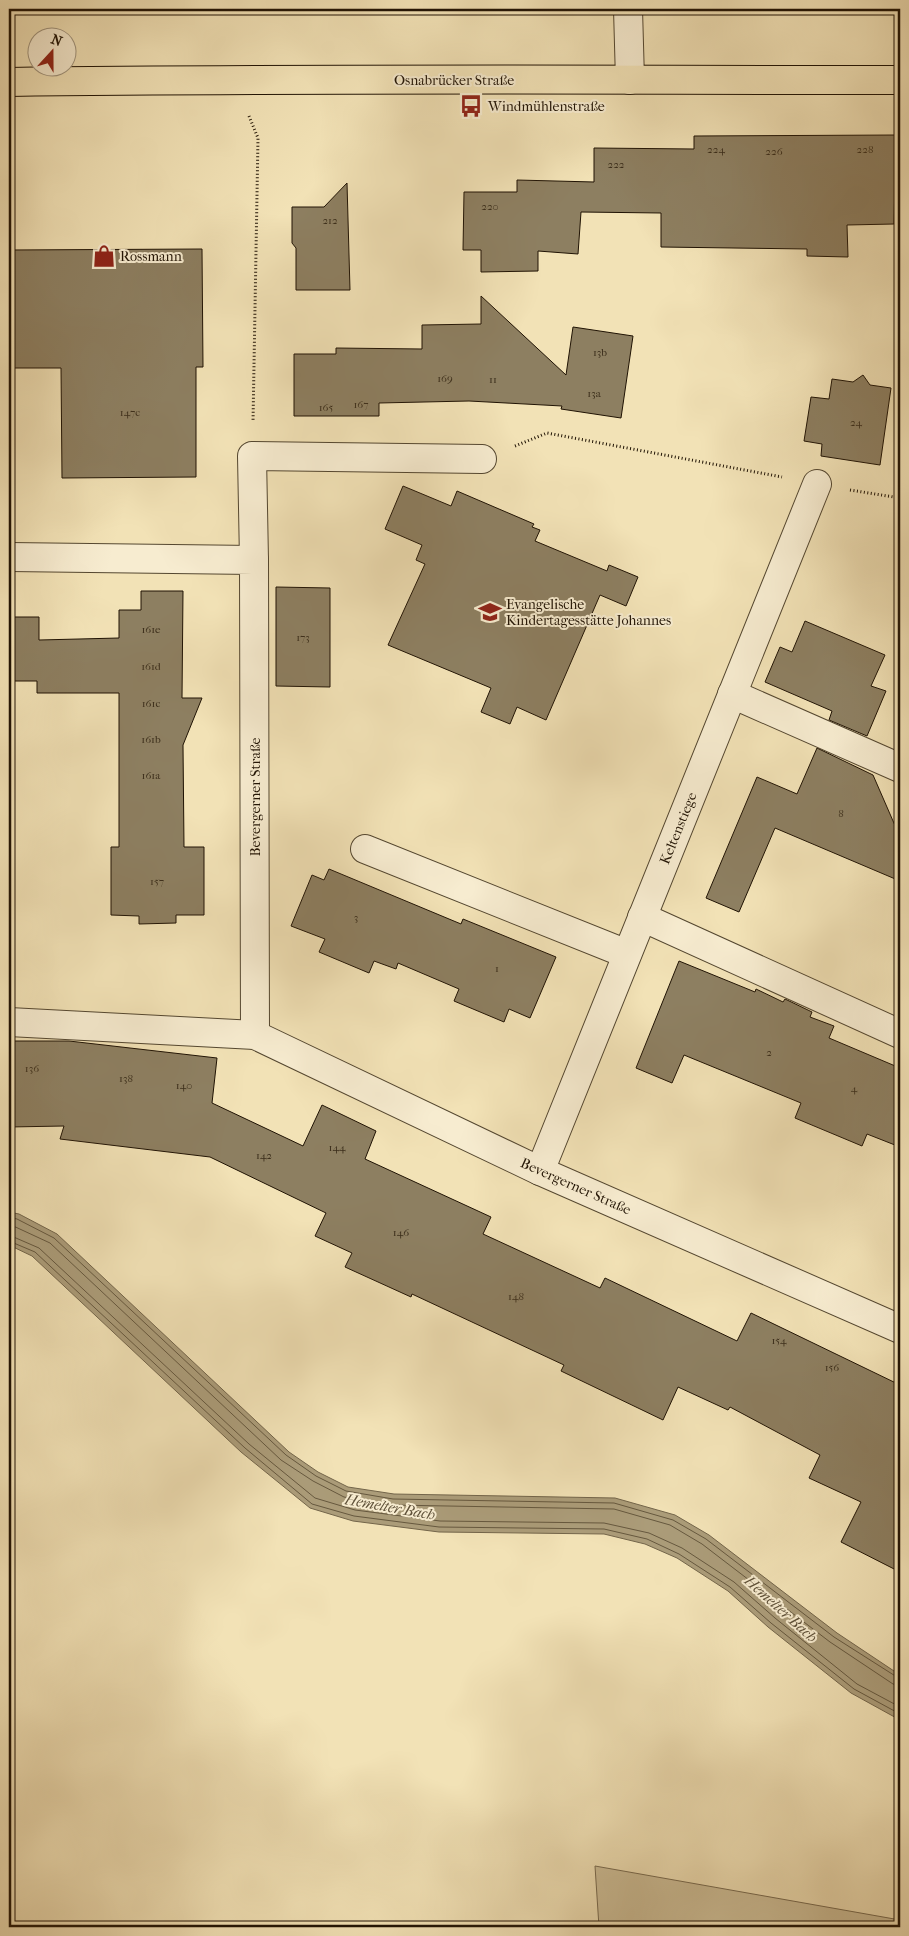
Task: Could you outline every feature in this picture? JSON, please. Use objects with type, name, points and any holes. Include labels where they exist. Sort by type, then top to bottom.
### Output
[{"type":"main road","name":"Osnabrücker Straße","points":[[9,82],[232,79],[377,81],[900,80]]},
{"type":"street","points":[[628,9],[630,80]]},
{"type":"street","points":[[252,456],[482,459]]},
{"type":"street","name":"Bevergerner Straße","points":[[252,456],[255,1035]]},
{"type":"street","name":"Keltenstiege","points":[[540,1171],[817,484]]},
{"type":"street","points":[[9,557],[254,560]]},
{"type":"street","points":[[732,694],[900,768]]},
{"type":"street","points":[[365,849],[627,954]]},
{"type":"street","points":[[642,917],[900,1034]]},
{"type":"street","name":"Bevergerner Straße","points":[[9,1022],[255,1035],[540,1171],[900,1329]]},
{"type":"path","points":[[232,79],[258,138],[252,456]]},
{"type":"path","points":[[482,459],[547,434],[900,498]]},
{"type":"shaded area","points":[[595,1866],[900,1920],[900,1927],[599,1927]]},
{"type":"water","name":"Hemelter Bach","points":[[9,1212],[19,1214],[57,1234],[289,1452],[318,1472],[348,1487],[394,1494],[615,1498],[675,1515],[709,1535],[837,1633],[900,1675],[900,1720],[851,1693],[768,1627],[728,1591],[677,1558],[645,1544],[604,1534],[439,1532],[353,1521],[310,1508],[241,1452],[32,1256],[9,1245]]},
{"type":"building","points":[[896,135],[894,224],[847,225],[848,257],[807,256],[807,249],[661,247],[661,213],[581,212],[578,254],[538,251],[538,271],[481,272],[481,250],[463,250],[464,192],[517,192],[517,180],[594,182],[594,148],[694,149],[694,136]]},
{"type":"building","points":[[347,183],[350,290],[296,290],[296,248],[292,243],[292,207],[324,207]]},
{"type":"building","points":[[202,249],[203,367],[196,367],[196,477],[62,478],[61,368],[9,368],[9,250]]},
{"type":"building","points":[[481,296],[566,375],[573,327],[633,336],[621,418],[561,409],[562,406],[469,401],[379,403],[379,416],[294,416],[294,354],[336,354],[336,348],[422,349],[422,325],[481,324]]},
{"type":"building","points":[[863,375],[870,385],[891,388],[880,465],[821,456],[822,444],[804,441],[811,397],[829,399],[832,379],[853,382]]},
{"type":"building","points":[[403,486],[451,506],[457,491],[534,524],[532,527],[540,530],[535,541],[607,571],[609,565],[638,577],[626,606],[600,595],[546,720],[517,707],[510,724],[481,712],[491,688],[388,645],[425,564],[416,560],[422,545],[385,529]]},
{"type":"building","points":[[276,587],[330,588],[330,687],[276,686]]},
{"type":"building","points":[[141,591],[183,591],[182,698],[202,698],[183,745],[184,847],[204,847],[204,915],[176,915],[176,923],[139,924],[139,916],[111,915],[111,847],[119,847],[119,693],[37,693],[37,681],[9,681],[9,617],[39,617],[39,640],[119,638],[119,610],[141,610]]},
{"type":"building","points":[[805,621],[885,655],[871,686],[886,691],[867,736],[829,720],[832,711],[765,682],[780,647],[792,652]]},
{"type":"building","points":[[817,748],[873,775],[900,837],[900,881],[775,828],[739,912],[706,898],[757,777],[797,794]]},
{"type":"building","points":[[329,869],[461,924],[463,919],[556,957],[530,1018],[509,1009],[504,1022],[454,1001],[459,989],[398,963],[396,969],[374,961],[369,973],[319,952],[325,939],[291,926],[312,875],[324,880]]},
{"type":"building","points":[[679,961],[755,992],[756,989],[783,1002],[785,999],[812,1012],[810,1017],[834,1026],[829,1038],[900,1068],[900,1147],[867,1134],[862,1146],[795,1118],[801,1103],[684,1055],[672,1083],[636,1068]]},
{"type":"building","points":[[9,1041],[69,1041],[217,1058],[212,1103],[303,1146],[322,1105],[376,1131],[365,1159],[491,1217],[483,1234],[600,1288],[605,1278],[737,1341],[751,1313],[900,1385],[900,1572],[841,1542],[861,1502],[809,1478],[820,1455],[730,1407],[728,1410],[678,1387],[663,1420],[561,1371],[564,1365],[412,1294],[411,1297],[345,1267],[352,1253],[315,1236],[326,1213],[210,1157],[60,1139],[64,1126],[9,1127]]},
{"type":"place","name":"Windmühlenstraße","points":[[471,106]]},
{"type":"place","name":"Rossmann","points":[[104,256]]},
{"type":"place","name":"Evangelische Kindertagesstätte Johannes","points":[[490,612]]}]
